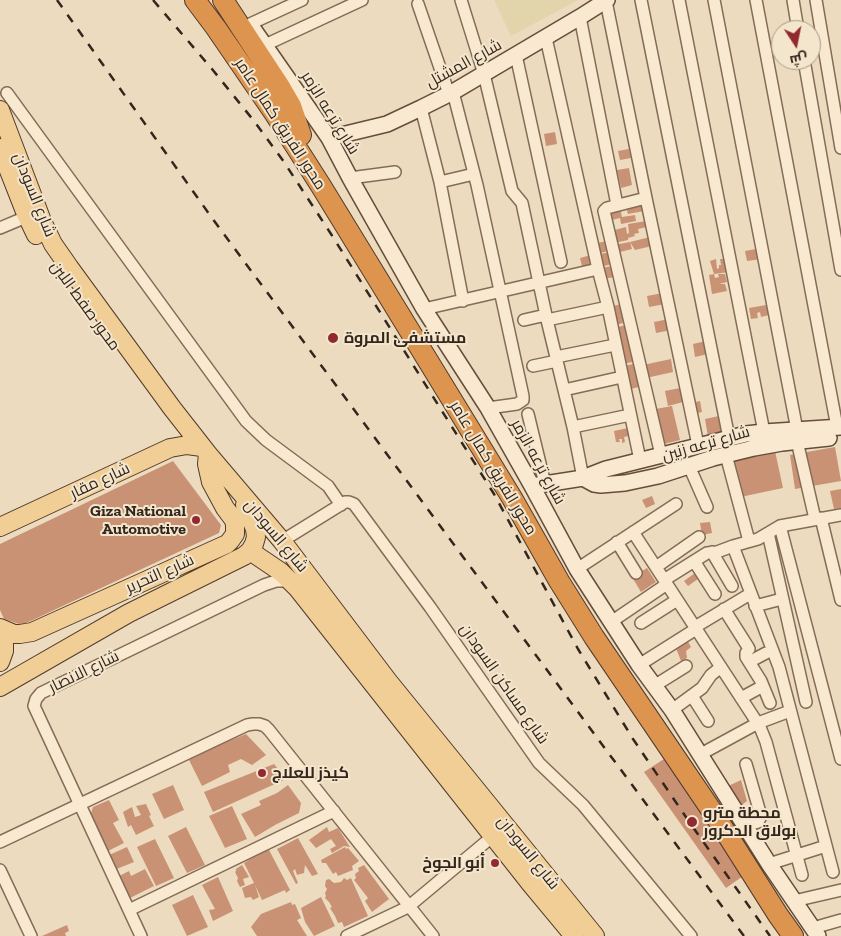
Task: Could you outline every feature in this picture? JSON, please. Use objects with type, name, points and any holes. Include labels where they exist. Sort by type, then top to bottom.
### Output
[{"type":"highway","points":[[180,0],[193,13],[216,28]]},
{"type":"highway","name":"محور الفريق كمال عامر","points":[[195,0],[279,120],[321,186],[507,490],[558,581],[793,936]]},
{"type":"highway","name":"محور الفريق كمال عامر","points":[[208,0],[273,91],[301,135],[464,401],[556,559],[603,632],[784,910],[811,933]]},
{"type":"highway","points":[[223,0],[240,14],[286,96],[294,112],[301,135]]},
{"type":"main road","name":"شارع المشتل","points":[[329,138],[387,124],[421,108],[451,93],[546,38],[607,0]]},
{"type":"main road","name":"شارع ترعه الزمر","points":[[240,14],[329,138],[424,309],[539,485],[577,569],[639,665],[701,754],[794,901],[811,933]]},
{"type":"main road","name":"شارع السودان","points":[[0,111],[42,221],[69,267],[205,450],[282,541],[388,681],[595,936]]},
{"type":"main road","name":"محور صفط اللبن","points":[[0,148],[36,236],[53,263],[144,385],[153,392],[163,396]]},
{"type":"main road","name":"شارع ترعه زنين","points":[[539,485],[583,478],[596,472],[729,438],[764,432],[797,435],[840,430]]},
{"type":"main road","name":"شارع ترعه زنين","points":[[583,478],[601,486],[658,476],[797,435]]},
{"type":"main road","name":"شارع مقار","points":[[0,527],[170,448],[187,445],[205,450]]},
{"type":"main road","points":[[205,450],[211,482],[234,520]]},
{"type":"main road","points":[[242,494],[256,537],[250,551]]},
{"type":"main road","name":"شارع التحرير","points":[[0,630],[14,634],[26,634],[227,544],[235,534],[234,520],[236,507],[242,494]]},
{"type":"main road","name":"شارع السودان","points":[[250,551],[271,565],[298,589],[574,936]]},
{"type":"main road","name":"شارع التحرير","points":[[3,680],[129,613],[238,560],[250,551]]},
{"type":"main road","points":[[94,604],[110,605],[129,613]]},
{"type":"main road","points":[[0,630],[4,643],[0,662]]},
{"type":"street","points":[[240,14],[302,0]]},
{"type":"street","points":[[264,45],[362,0]]},
{"type":"street","points":[[461,0],[484,74],[512,192],[522,203],[583,478]]},
{"type":"street","points":[[607,0],[698,445]]},
{"type":"street","points":[[641,0],[729,438]]},
{"type":"street","points":[[679,0],[764,432]]},
{"type":"street","points":[[714,0],[797,435],[841,600]]},
{"type":"street","points":[[756,0],[840,430]]},
{"type":"street","points":[[793,0],[796,20]]},
{"type":"street","points":[[816,0],[841,148]]},
{"type":"street","points":[[418,4],[451,93],[474,174],[523,396],[523,400],[517,404],[488,408]]},
{"type":"street","points":[[580,17],[617,206]]},
{"type":"street","points":[[546,38],[608,307],[640,460]]},
{"type":"street","points":[[516,55],[561,262]]},
{"type":"street","points":[[806,70],[841,270]]},
{"type":"street","points":[[8,93],[246,421],[266,440],[323,481],[341,505],[282,541]]},
{"type":"street","points":[[421,108],[440,182],[463,301]]},
{"type":"street","points":[[350,178],[395,172]]},
{"type":"street","points":[[440,182],[474,174]]},
{"type":"street","points":[[646,198],[606,209],[604,212],[661,455]]},
{"type":"street","points":[[0,228],[19,220]]},
{"type":"street","points":[[424,309],[598,269]]},
{"type":"street","points":[[524,320],[547,318],[608,307]]},
{"type":"street","points":[[533,366],[615,345]]},
{"type":"street","points":[[564,390],[622,377]]},
{"type":"street","points":[[528,414],[539,485]]},
{"type":"street","points":[[573,427],[630,415]]},
{"type":"street","points":[[726,455],[749,541]]},
{"type":"street","points":[[689,466],[707,507]]},
{"type":"street","name":"شارع مساكن السودان","points":[[341,505],[345,502],[354,504],[430,607],[539,763],[583,804],[691,936]]},
{"type":"street","points":[[577,569],[676,504]]},
{"type":"street","points":[[611,622],[707,553],[717,552],[758,539],[780,526],[841,515]]},
{"type":"street","points":[[780,526],[841,759]]},
{"type":"street","points":[[633,532],[758,723],[766,742],[802,875]]},
{"type":"street","points":[[768,533],[806,702]]},
{"type":"street","points":[[656,567],[700,537]]},
{"type":"street","points":[[617,542],[636,573]]},
{"type":"street","points":[[733,546],[776,658],[833,872]]},
{"type":"street","points":[[712,552],[732,586]]},
{"type":"street","points":[[694,561],[715,594]]},
{"type":"street","name":"شارع الانصار","points":[[141,936],[34,703],[40,693],[264,585],[276,581],[290,581]]},
{"type":"street","points":[[639,665],[750,594]]},
{"type":"street","points":[[755,606],[782,599]]},
{"type":"street","points":[[641,623],[678,600]]},
{"type":"street","points":[[724,609],[748,646],[745,656],[763,686],[770,703]]},
{"type":"street","points":[[749,662],[766,652]]},
{"type":"street","points":[[654,686],[686,666]]},
{"type":"street","points":[[672,710],[702,688],[711,675],[721,667]]},
{"type":"street","points":[[741,698],[763,686]]},
{"type":"street","points":[[692,696],[708,721]]},
{"type":"street","points":[[701,754],[758,723],[806,702],[825,698]]},
{"type":"street","points":[[0,842],[247,725],[259,724],[269,730],[433,936]]},
{"type":"street","points":[[744,824],[758,822],[761,816],[746,764]]},
{"type":"street","points":[[129,910],[334,811]]},
{"type":"street","points":[[347,936],[408,907],[493,836]]},
{"type":"street","points":[[769,864],[826,846]]},
{"type":"street","points":[[0,870],[31,936]]},
{"type":"street","points":[[794,901],[841,890]]},
{"type":"street","points":[[811,933],[841,920]]},
{"type":"shaded area","points":[[494,0],[578,0],[511,36]]},
{"type":"building","points":[[555,132],[557,144],[546,146],[544,134]]},
{"type":"building","points":[[629,149],[631,158],[620,160],[618,151]]},
{"type":"building","points":[[629,168],[632,185],[621,188],[617,170]]},
{"type":"building","points":[[642,204],[644,211],[628,214],[626,207]]},
{"type":"building","points":[[620,208],[622,217],[635,215],[636,221],[621,224],[620,218],[612,220],[610,211]]},
{"type":"building","points":[[646,221],[647,227],[638,229],[639,233],[634,234],[635,236],[628,238],[628,240],[614,243],[611,231],[626,227],[627,234],[629,233],[628,224]]},
{"type":"building","points":[[650,237],[652,246],[635,250],[630,242]]},
{"type":"building","points":[[606,241],[608,251],[597,254],[594,244]]},
{"type":"building","points":[[630,242],[632,249],[616,253],[614,245]]},
{"type":"building","points":[[761,248],[762,259],[747,261],[745,251]]},
{"type":"building","points":[[609,252],[612,264],[600,267],[597,255]]},
{"type":"building","points":[[591,255],[594,267],[583,270],[580,258]]},
{"type":"building","points":[[716,259],[717,269],[721,265],[720,259],[726,259],[729,272],[714,274],[710,261]]},
{"type":"building","points":[[613,266],[615,277],[602,279],[600,268]]},
{"type":"building","points":[[714,274],[715,278],[719,277],[718,274],[725,274],[727,282],[719,284],[725,284],[727,291],[712,294],[709,275]]},
{"type":"building","points":[[663,293],[665,304],[649,307],[647,296]]},
{"type":"building","points":[[622,304],[625,315],[622,316],[623,323],[612,326],[608,307]]},
{"type":"building","points":[[766,305],[769,315],[761,317],[760,312],[757,313],[758,318],[751,319],[749,308]]},
{"type":"building","points":[[669,319],[671,330],[656,333],[654,322]]},
{"type":"building","points":[[626,325],[633,362],[621,364],[614,328]]},
{"type":"building","points":[[706,341],[708,354],[695,357],[693,344]]},
{"type":"building","points":[[671,359],[673,372],[646,378],[643,365]]},
{"type":"building","points":[[633,364],[639,387],[626,390],[620,367]]},
{"type":"building","points":[[680,388],[683,402],[668,406],[665,391]]},
{"type":"building","points":[[700,401],[702,412],[688,415],[686,404]]},
{"type":"building","points":[[672,406],[680,440],[664,444],[656,409]]},
{"type":"building","points":[[719,416],[722,434],[708,437],[705,419]]},
{"type":"building","points":[[628,428],[629,436],[624,437],[625,442],[622,443],[622,439],[619,439],[620,442],[616,442],[614,431]]},
{"type":"building","points":[[835,447],[841,481],[795,489],[790,455]]},
{"type":"building","points":[[775,451],[783,488],[731,499],[723,462]]},
{"type":"building","points":[[173,461],[221,525],[219,533],[22,625],[4,619],[0,610],[0,544]]},
{"type":"building","points":[[841,489],[841,508],[834,509],[830,491]]},
{"type":"building","points":[[652,496],[655,504],[646,508],[642,500]]},
{"type":"building","points":[[710,522],[712,533],[702,535],[700,523]]},
{"type":"building","points":[[647,568],[656,582],[641,592],[632,577]]},
{"type":"building","points":[[695,573],[698,579],[688,586],[684,581]]},
{"type":"building","points":[[685,636],[691,647],[686,651],[687,658],[681,661],[674,643]]},
{"type":"building","points":[[246,734],[266,755],[252,765],[241,759],[228,765],[230,772],[202,786],[189,760]]},
{"type":"building","name":"محطة مترو بولاق الدكرور","points":[[664,759],[746,874],[726,888],[644,772]]},
{"type":"building","points":[[274,764],[286,779],[213,812],[204,792]]},
{"type":"building","points":[[741,780],[747,801],[738,808],[724,788]]},
{"type":"building","points":[[173,785],[184,810],[164,819],[152,794]]},
{"type":"building","points":[[288,785],[301,803],[299,813],[255,837],[241,814],[261,805],[259,801],[277,793]]},
{"type":"building","points":[[109,800],[119,820],[113,823],[124,843],[106,852],[89,820],[93,807]]},
{"type":"building","points":[[146,804],[154,826],[136,835],[131,825],[128,827],[123,812],[132,807],[135,817],[141,815],[136,806]]},
{"type":"building","points":[[232,806],[247,839],[225,848],[209,816]]},
{"type":"building","points":[[186,827],[205,865],[187,873],[168,836]]},
{"type":"building","points":[[327,827],[329,832],[338,828],[350,847],[344,846],[332,853],[330,849],[336,846],[331,839],[316,848],[309,840]]},
{"type":"building","points":[[298,838],[318,874],[312,876],[305,865],[304,873],[297,875],[295,869],[293,871],[298,883],[296,884],[277,849]]},
{"type":"building","points":[[155,839],[174,878],[156,886],[137,847]]},
{"type":"building","points":[[127,847],[134,862],[114,870],[107,856]]},
{"type":"building","points":[[345,847],[359,861],[352,866],[353,870],[338,876],[336,872],[333,874],[326,863],[322,863],[321,860]]},
{"type":"building","points":[[268,848],[290,890],[286,893],[285,890],[262,900],[255,885],[259,897],[253,900],[251,897],[245,898],[242,888],[254,883],[244,863]]},
{"type":"building","points":[[242,865],[249,877],[243,879],[245,885],[240,887],[235,872]]},
{"type":"building","points":[[364,865],[389,899],[372,912],[365,901],[368,898],[354,880],[356,878],[355,874],[359,871],[358,868]]},
{"type":"building","points":[[145,869],[154,886],[128,899],[117,877],[129,871],[131,876]]},
{"type":"building","points":[[218,877],[233,911],[213,921],[209,910],[215,909],[202,885]]},
{"type":"building","points":[[344,878],[347,880],[351,878],[368,916],[344,927],[342,922],[338,923],[330,908],[332,907],[325,898],[327,889],[325,886],[326,880],[329,879],[334,883],[341,882]]},
{"type":"building","points":[[193,895],[208,927],[187,936],[172,905]]},
{"type":"building","points":[[321,897],[335,926],[314,936],[305,922],[301,908]]},
{"type":"building","points":[[291,902],[292,905],[295,904],[301,918],[297,920],[307,936],[257,936],[251,927],[261,914]]},
{"type":"building","points":[[67,925],[69,931],[65,933],[66,936],[42,936]]},
{"type":"railway","points":[[57,0],[212,218],[744,936]]},
{"type":"railway","points":[[153,0],[212,69],[284,162],[494,494],[578,649],[633,739],[770,936]]},
{"type":"place","name":"مستشفى المروة","points":[[333,338]]},
{"type":"place","name":"Giza National Automotive","points":[[196,520]]},
{"type":"place","name":"كيذز للعلاج","points":[[262,773]]},
{"type":"place","name":"محطة مترو بولاق الدكرور","points":[[692,822]]},
{"type":"place","name":"أبو الجوخ","points":[[495,863]]}]
